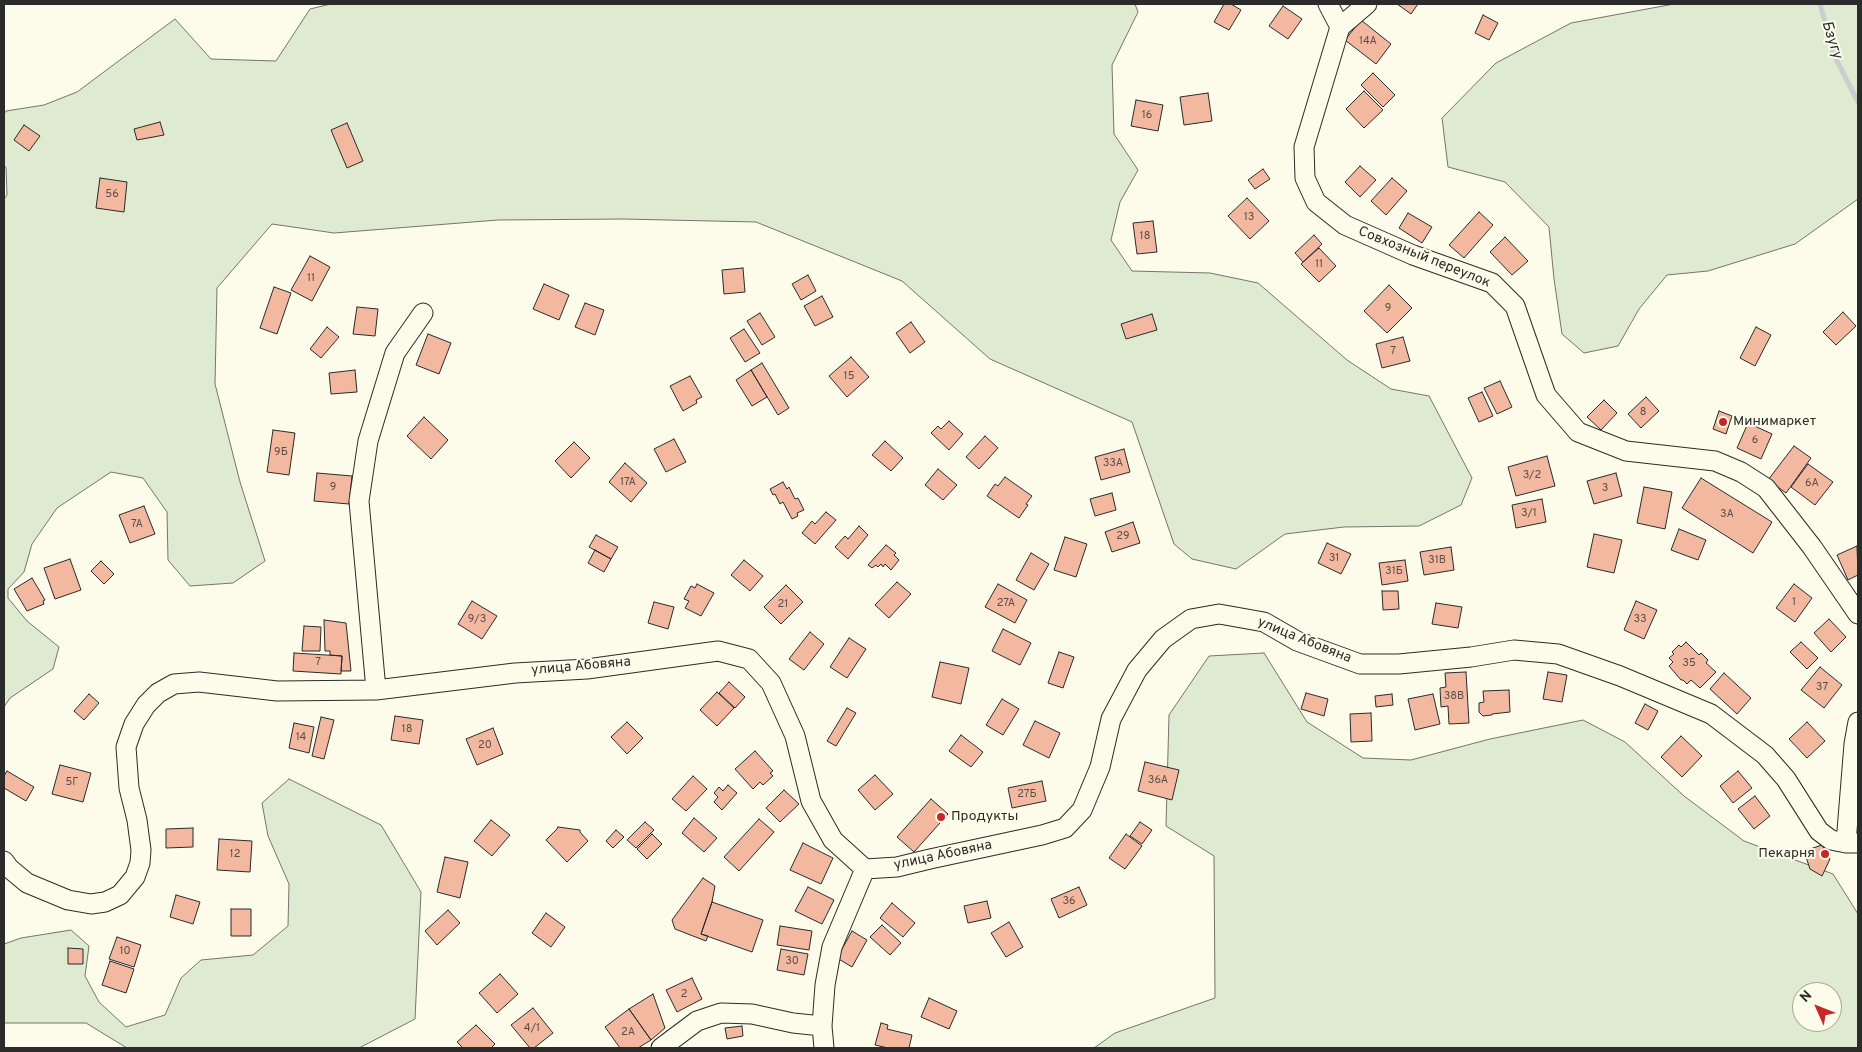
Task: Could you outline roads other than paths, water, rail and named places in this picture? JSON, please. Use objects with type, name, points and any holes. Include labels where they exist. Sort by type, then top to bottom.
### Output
[{"type":"street","points":[[1328,4],[1340,27],[1367,4]]},
{"type":"street","name":"Совхозный переулок","points":[[1340,27],[1304,147],[1305,178],[1316,202],[1345,225],[1414,255],[1492,283],[1515,306],[1546,395],[1578,432],[1626,451],[1715,461],[1741,472],[1766,488],[1812,547],[1858,614]]},
{"type":"street","points":[[376,690],[359,501],[368,441],[396,353],[423,313]]},
{"type":"street","name":"улица Абовяна","points":[[4,861],[9,868],[27,883],[68,900],[91,904],[105,902],[120,895],[135,876],[140,863],[141,850],[130,788],[126,747],[134,724],[146,705],[158,693],[174,684],[199,682],[277,690],[376,690],[515,673],[587,669],[718,651],[749,658],[771,683],[795,736],[811,801],[833,840],[866,869],[897,867],[1042,835],[1065,828],[1082,810],[1100,767],[1111,719],[1137,670],[1163,639],[1191,619],[1219,614],[1264,622],[1297,641],[1360,664],[1400,664],[1471,657],[1514,650],[1558,654],[1620,676],[1711,714],[1765,755],[1786,780],[1819,831],[1832,840],[1852,843]]},
{"type":"street","points":[[1852,843],[1854,744],[1858,722]]},
{"type":"street","points":[[824,1048],[822,1026],[825,985],[832,947],[866,869]]},
{"type":"street","points":[[661,1048],[697,1021],[721,1013],[752,1014],[793,1023],[822,1026]]},
{"type":"waterway","name":"Бзугу","points":[[1820,4],[1834,55],[1858,102]]},
{"type":"place","name":"Минимаркет","points":[[1723,422]]},
{"type":"place","name":"Продукты","points":[[941,817]]},
{"type":"place","name":"Пекарня","points":[[1825,854]]}]
